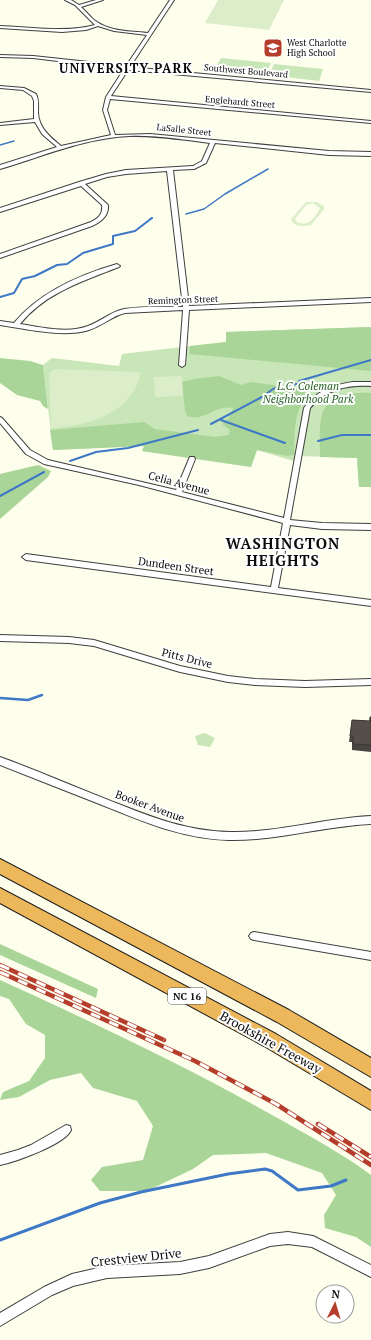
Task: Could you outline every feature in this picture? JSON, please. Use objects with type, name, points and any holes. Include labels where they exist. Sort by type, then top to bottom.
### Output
[{"type":"highway","name":"NC 16","points":[[0,866],[283,1016],[369,1066]]},
{"type":"highway","name":"Brookshire Freeway","points":[[0,895],[270,1040],[371,1101]]},
{"type":"street","points":[[67,0],[79,6],[92,21],[100,25],[117,30],[150,34]]},
{"type":"street","points":[[79,6],[102,0]]},
{"type":"street","points":[[113,135],[105,110],[108,97],[172,0]]},
{"type":"street","points":[[0,26],[65,32],[78,31],[100,25]]},
{"type":"street","name":"Southwest Boulevard","points":[[0,56],[27,57],[371,91]]},
{"type":"street","points":[[0,87],[24,89],[34,94],[36,100],[36,120],[41,130],[61,148]]},
{"type":"street","name":"Englehardt Street","points":[[108,97],[371,122]]},
{"type":"street","points":[[0,124],[36,120]]},
{"type":"street","name":"LaSalle Street","points":[[0,167],[61,148],[113,135],[150,135],[329,153],[371,154]]},
{"type":"street","points":[[0,210],[81,183],[126,172],[188,169],[201,164],[206,159],[213,141]]},
{"type":"street","points":[[170,170],[186,309],[182,365]]},
{"type":"street","points":[[0,256],[90,225],[102,218],[106,210],[105,205],[81,183]]},
{"type":"street","points":[[16,325],[27,310],[60,290],[117,266]]},
{"type":"street","name":"Remington Street","points":[[0,323],[78,331],[90,328],[112,315],[122,312],[371,300]]},
{"type":"street","points":[[274,591],[288,522],[307,408],[314,399],[326,391],[341,385],[371,384]]},
{"type":"street","name":"Celia Avenue","points":[[0,419],[28,452],[37,459],[178,493],[288,522],[322,526],[371,527]]},
{"type":"street","points":[[178,493],[192,459]]},
{"type":"street","name":"Dundeen Street","points":[[26,557],[371,603]]},
{"type":"street","name":"Pitts Drive","points":[[0,638],[69,640],[94,643],[180,668],[241,680],[286,684],[371,682]]},
{"type":"street","name":"Booker Avenue","points":[[0,761],[131,813],[175,829],[193,833],[229,836],[258,835],[349,821],[371,820]]},
{"type":"street","points":[[254,936],[371,956]]},
{"type":"street","points":[[0,1160],[28,1152],[48,1142],[66,1130]]},
{"type":"street","name":"Crestview Drive","points":[[0,1320],[48,1291],[72,1280],[107,1272],[180,1268],[209,1262],[270,1240],[288,1238],[314,1242],[364,1266],[371,1271]]},
{"type":"green space","points":[[218,0],[284,0],[269,30],[205,23]]},
{"type":"green space","points":[[221,58],[271,63],[265,74],[215,69]]},
{"type":"green space","points":[[274,64],[323,69],[319,81],[269,75]]},
{"type":"green space","points":[[306,202],[316,202],[324,206],[324,209],[311,225],[297,225],[291,220]],"holes":[[[313,203],[320,208],[314,218],[308,223],[305,224],[297,222],[295,219],[306,205]]]},
{"type":"green space","name":"L.C. Coleman Neighborhood Park","points":[[371,327],[371,487],[359,487],[357,458],[299,456],[297,462],[257,450],[251,467],[142,451],[144,446],[53,450],[43,365],[52,358],[119,366],[122,354],[226,342],[226,332]]},
{"type":"green space","points":[[371,327],[371,371],[189,354],[190,346],[226,342],[226,332]]},
{"type":"green space","points":[[0,358],[30,361],[43,365],[48,409],[43,406],[40,401],[17,395],[0,383]]},
{"type":"green space","points":[[55,369],[141,372],[136,386],[129,398],[118,408],[93,420],[65,427],[51,428],[49,373]]},
{"type":"green space","points":[[182,376],[183,396],[155,397],[154,377]]},
{"type":"green space","points":[[219,376],[241,385],[251,382],[297,388],[308,394],[303,401],[297,416],[294,455],[287,456],[257,450],[251,467],[142,451],[144,446],[53,450],[50,430],[144,422],[155,429],[215,437],[228,435],[230,430],[222,424],[229,418],[233,408],[221,408],[199,417],[187,416],[185,411],[182,382]]},
{"type":"green space","points":[[371,393],[371,487],[359,487],[357,458],[320,457],[320,424],[323,412],[329,403],[346,395]]},
{"type":"green space","points":[[38,465],[51,471],[48,477],[0,519],[0,474]]},
{"type":"green space","points":[[205,733],[215,738],[210,747],[198,745],[195,736]]},
{"type":"green space","points":[[0,944],[98,989],[96,998],[0,955]]},
{"type":"green space","points":[[0,980],[172,1061],[323,1144],[371,1175],[371,1247],[356,1237],[325,1228],[324,1215],[336,1195],[322,1173],[266,1153],[213,1155],[193,1169],[147,1191],[100,1191],[91,1180],[102,1167],[143,1160],[153,1126],[137,1101],[93,1088],[81,1073],[50,1080],[19,1097],[0,1100],[3,1092],[29,1081],[45,1058],[45,1035],[26,1024],[9,999],[0,996]]},
{"type":"building","points":[[370,717],[371,745],[353,744],[353,736],[350,736],[352,720],[370,721]]},
{"type":"waterway","points":[[0,145],[14,141]]},
{"type":"waterway","points":[[186,214],[204,209],[225,194],[268,169]]},
{"type":"waterway","points":[[0,297],[14,293],[22,279],[35,276],[57,265],[67,264],[83,253],[113,244],[113,236],[135,231],[152,218],[150,219]]},
{"type":"waterway","points":[[211,424],[262,397],[273,389],[301,383],[299,381],[371,360]]},
{"type":"waterway","points":[[221,420],[285,443]]},
{"type":"waterway","points":[[70,461],[96,452],[128,448],[198,430]]},
{"type":"waterway","points":[[318,441],[342,435],[371,435]]},
{"type":"waterway","points":[[0,496],[44,472]]},
{"type":"waterway","points":[[0,698],[28,700],[42,695]]},
{"type":"waterway","points":[[0,1240],[100,1203],[141,1192],[228,1174],[265,1169],[272,1171],[298,1190],[331,1186],[346,1180]]},
{"type":"railway","points":[[0,965],[164,1040]]},
{"type":"railway","points":[[0,972],[195,1061],[276,1104],[371,1165]]},
{"type":"railway","points":[[318,1124],[371,1157]]},
{"type":"place","name":"West Charlotte High School","points":[[273,48]]},
{"type":"district","name":"UNIVERSITY PARK","points":[[126,68]]},
{"type":"district","name":"WASHINGTON HEIGHTS","points":[[283,552]]}]
